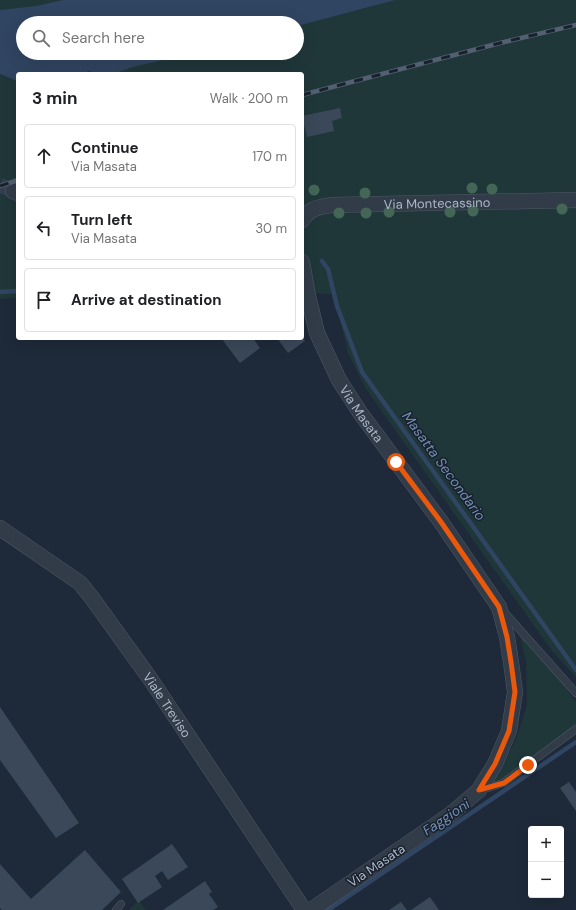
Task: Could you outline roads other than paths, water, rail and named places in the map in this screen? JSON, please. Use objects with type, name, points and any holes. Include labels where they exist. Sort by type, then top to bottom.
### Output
[{"type":"street","name":"Via Montecassino","points":[[304,214],[312,209],[332,205],[576,200]]},
{"type":"street","name":"Via Masata","points":[[304,273],[317,333],[339,380],[361,414],[441,522],[499,607],[508,643],[515,692],[509,731],[495,764],[479,790],[451,814],[310,910]]},
{"type":"street","name":"Viale Treviso","points":[[0,528],[80,583],[92,598],[151,680],[304,910]]},
{"type":"lane","name":"Via Masata","points":[[499,607],[576,692]]},
{"type":"lane","name":"Via Masata","points":[[479,790],[504,783],[576,730]]},
{"type":"lane","points":[[116,910],[121,904]]},
{"type":"water","points":[[63,0],[395,0],[304,24],[304,16],[16,16],[16,60],[163,60],[119,72],[16,72],[16,80],[0,74],[0,10],[37,6]]},
{"type":"waterway","name":"Masatta Secondario","points":[[322,261],[328,269],[337,306],[362,372],[576,670]]},
{"type":"waterway","name":"Masatta Secondario","points":[[0,292],[16,291]]},
{"type":"waterway","name":"Faggioni","points":[[328,910],[576,742]]},
{"type":"tunnel","points":[[0,185],[13,191]]},
{"type":"railway","points":[[304,94],[500,43],[576,25]]},
{"type":"railway","points":[[0,186],[16,181]]}]
